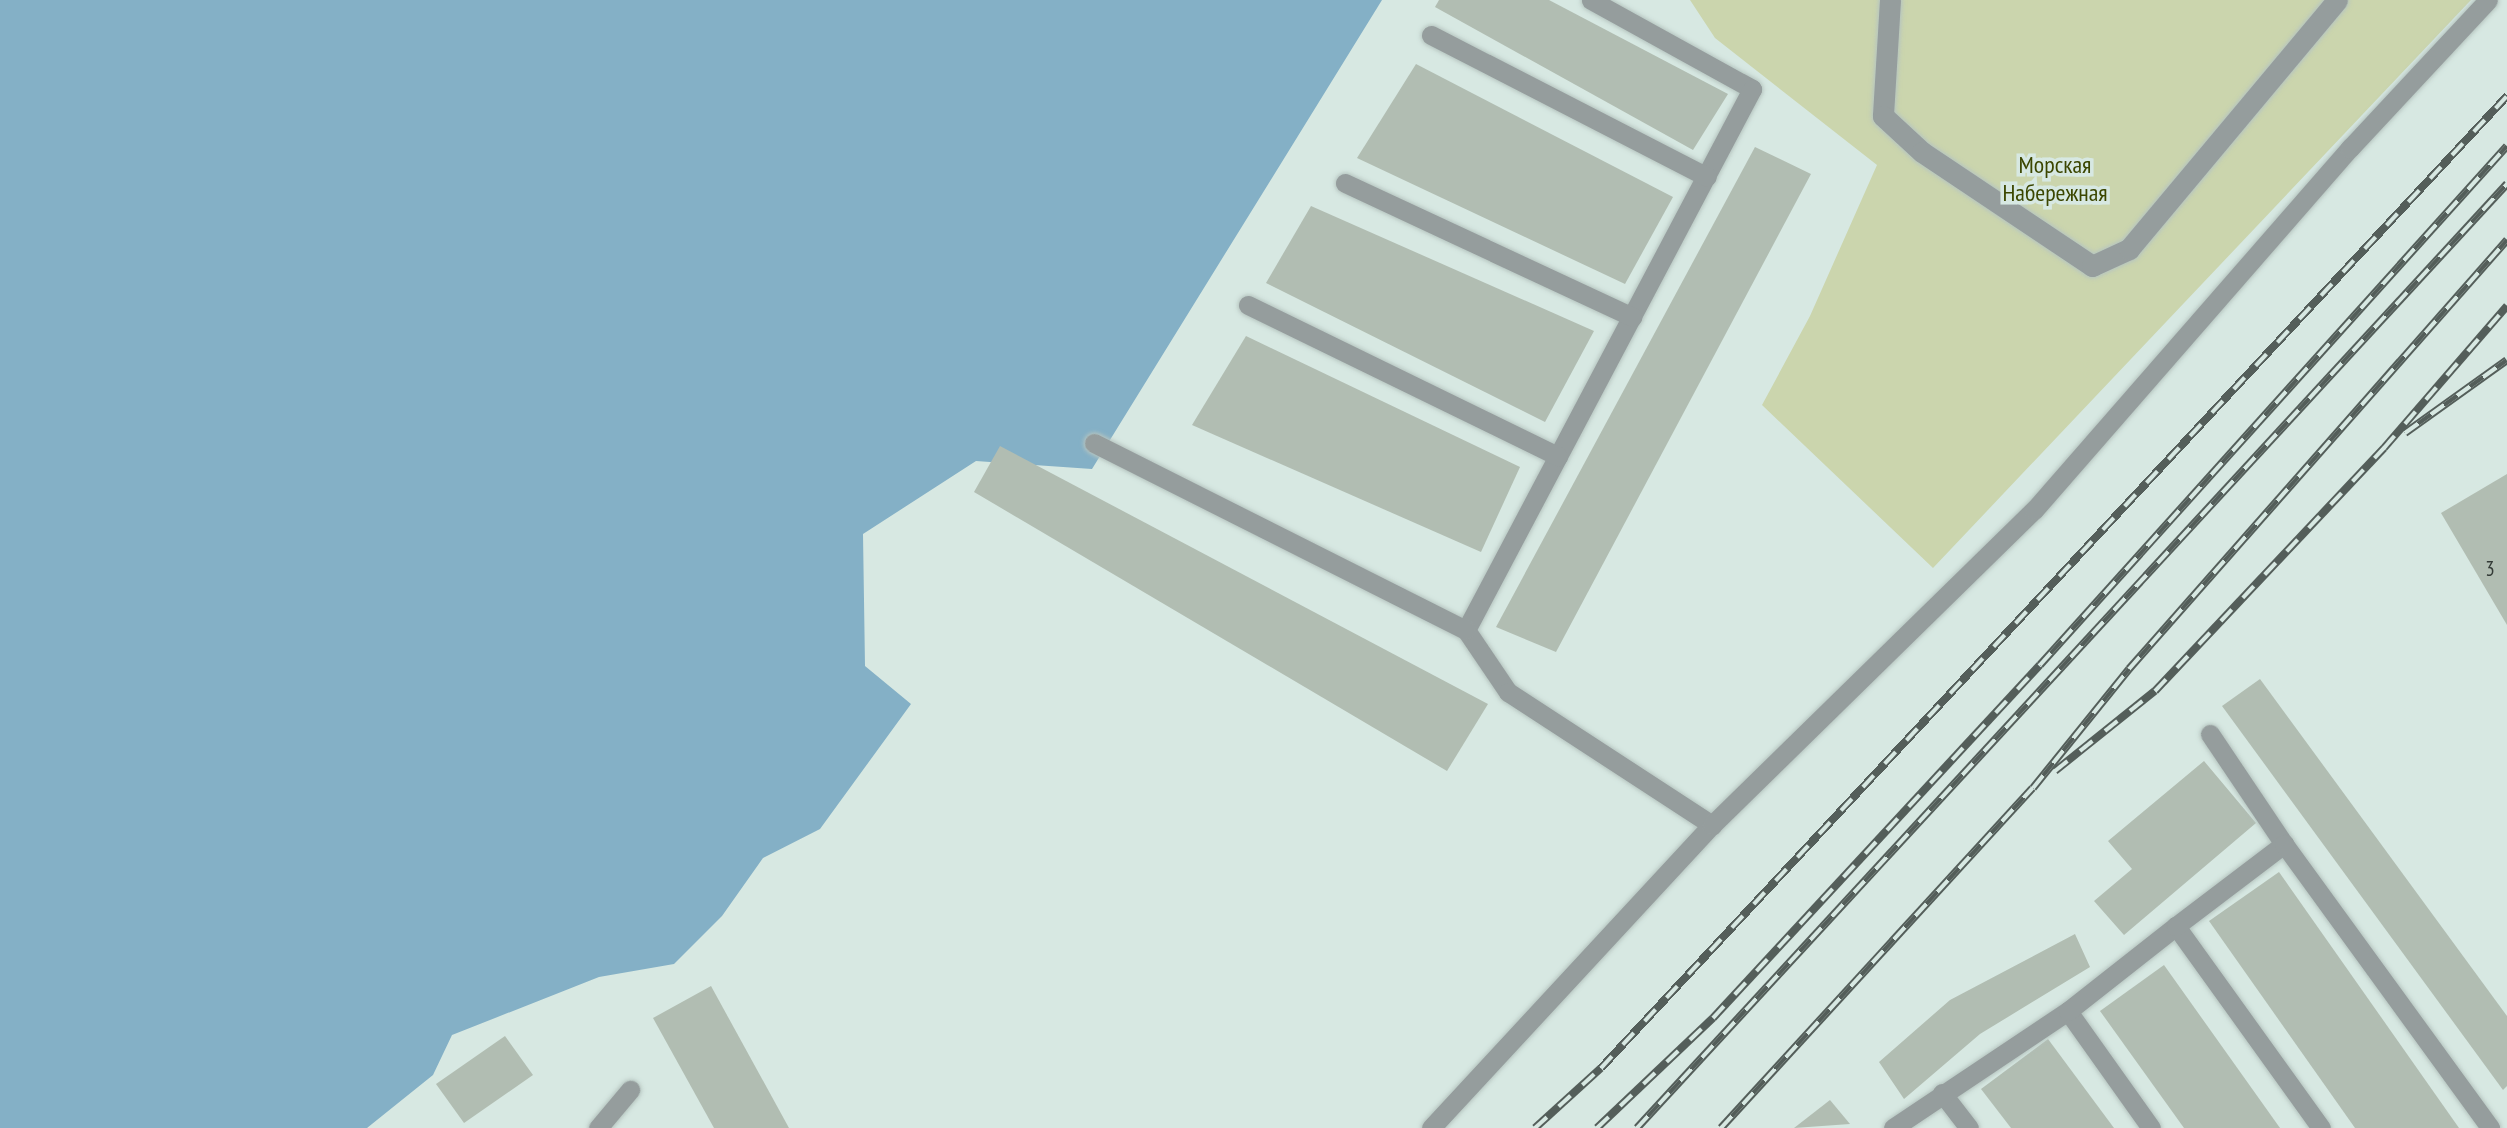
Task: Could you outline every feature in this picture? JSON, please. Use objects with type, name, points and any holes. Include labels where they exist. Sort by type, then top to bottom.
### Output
[{"type":"street","points":[[1890,0],[1883,116],[1922,152],[2092,267],[2129,248],[2337,0]]},
{"type":"lane","points":[[1466,630],[1752,89],[1591,0]]},
{"type":"lane","points":[[1431,1128],[1712,825],[2034,510],[2350,148],[2488,0]]},
{"type":"lane","points":[[1430,35],[1707,177]]},
{"type":"lane","points":[[1345,183],[1632,317]]},
{"type":"lane","points":[[1248,305],[1558,456]]},
{"type":"lane","points":[[1094,443],[1466,630],[1508,692],[1712,825]]},
{"type":"lane","points":[[2210,734],[2284,844],[2490,1128]]},
{"type":"lane","points":[[1893,1128],[2068,1011],[2284,844]]},
{"type":"lane","points":[[2176,926],[2321,1128]]},
{"type":"lane","points":[[2068,1011],[2151,1128]]},
{"type":"lane","points":[[598,1128],[630,1090]]},
{"type":"lane","points":[[1942,1093],[1969,1128]]},
{"type":"green space","name":"Морская Набережная","points":[[1690,0],[2471,0],[1933,568],[1762,405],[1810,316],[1877,165],[1715,38]]},
{"type":"water","points":[[0,0],[1382,0],[1092,469],[976,461],[863,534],[865,666],[911,704],[820,829],[763,858],[722,916],[674,964],[599,977],[452,1035],[433,1075],[367,1128],[0,1128]]},
{"type":"building","points":[[1439,0],[1549,0],[1728,94],[1693,150],[1435,7]]},
{"type":"building","points":[[1416,64],[1673,197],[1625,284],[1357,158]]},
{"type":"building","points":[[1755,147],[1811,174],[1556,652],[1496,627]]},
{"type":"building","points":[[1311,206],[1594,331],[1545,422],[1266,283]]},
{"type":"building","points":[[1246,336],[1520,467],[1481,552],[1192,425]]},
{"type":"building","points":[[1000,446],[1488,704],[1447,771],[974,492]]},
{"type":"building","points":[[2507,474],[2507,625],[2441,513]]},
{"type":"building","points":[[2260,679],[2507,1016],[2507,1086],[2503,1090],[2222,706]]},
{"type":"building","points":[[2204,761],[2256,823],[2124,935],[2094,901],[2132,869],[2108,841]]},
{"type":"building","points":[[2279,872],[2459,1128],[2355,1128],[2209,921]]},
{"type":"building","points":[[2075,934],[2090,967],[1980,1034],[1904,1099],[1879,1062],[1950,1000]]},
{"type":"building","points":[[2164,965],[2280,1128],[2184,1128],[2100,1011]]},
{"type":"building","points":[[711,986],[789,1128],[714,1128],[653,1018]]},
{"type":"building","points":[[505,1036],[533,1075],[464,1123],[436,1084]]},
{"type":"building","points":[[2048,1039],[2114,1128],[2011,1128],[1981,1089]]},
{"type":"building","points":[[1830,1100],[1850,1124],[1794,1128]]},
{"type":"railway","points":[[1535,1128],[1601,1068],[2507,96]]},
{"type":"railway","points":[[1597,1128],[1713,1018],[2040,665],[2507,146]]},
{"type":"railway","points":[[1637,1128],[2507,184]]},
{"type":"railway","points":[[1721,1128],[2033,788],[2129,669],[2507,240]]},
{"type":"railway","points":[[2055,771],[2155,691],[2384,448],[2507,306]]},
{"type":"railway","points":[[2405,433],[2507,360]]}]
